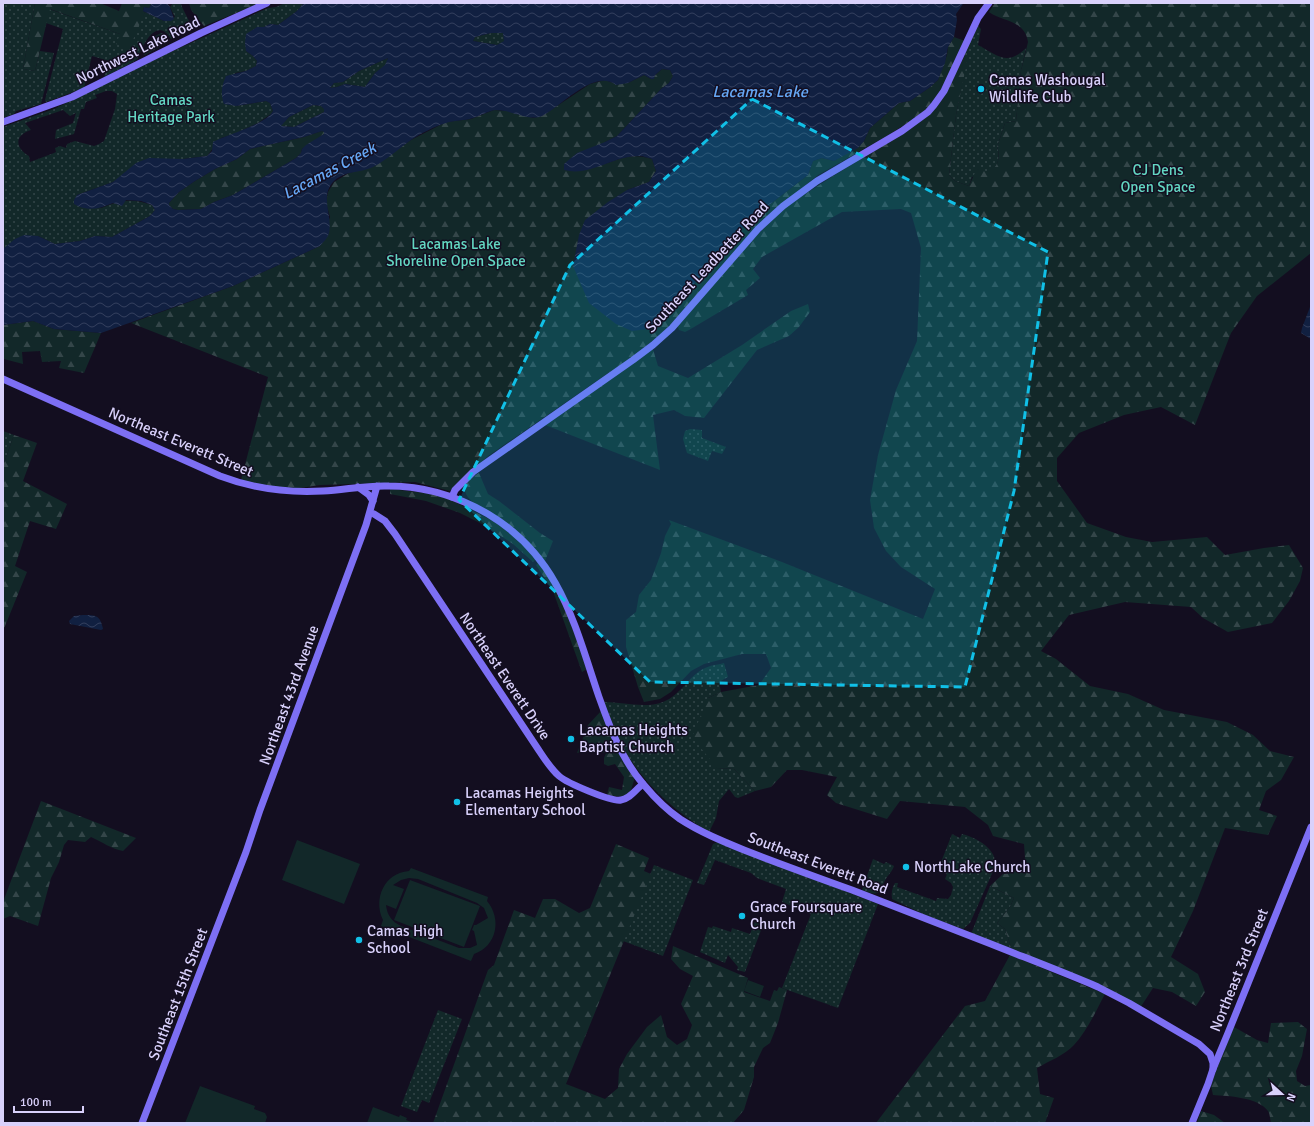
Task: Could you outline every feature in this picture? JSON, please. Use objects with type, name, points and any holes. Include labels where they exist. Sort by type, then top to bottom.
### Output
[{"type":"street","name":"Northwest Lake Road","points":[[3,122],[72,97],[201,33],[267,3]]},
{"type":"street","name":"Southeast Leadbetter Road","points":[[452,497],[455,490],[473,472],[664,336],[758,229],[783,206],[817,181],[902,131],[924,116],[944,91],[978,18],[989,3]]},
{"type":"street","name":"Northeast Everett Street","points":[[3,379],[220,476],[245,485],[268,490],[292,492],[377,486],[413,488],[452,497],[482,511],[506,526],[526,544],[546,567],[567,603],[601,700]]},
{"type":"street","name":"Northeast 43rd Avenue","points":[[238,874],[366,525],[374,492],[377,486]]},
{"type":"street","name":"Northeast 43rd Avenue","points":[[366,525],[374,514],[378,492],[377,486]]},
{"type":"street","points":[[358,487],[369,495],[373,501]]},
{"type":"street","name":"Northeast Everett Drive","points":[[374,514],[385,521],[395,534],[553,770],[563,779],[572,784],[613,800],[626,799],[643,784]]},
{"type":"street","name":"Southeast Everett Road","points":[[601,700],[620,749],[643,784],[672,813],[694,828],[1084,981],[1124,1000],[1199,1044],[1210,1054],[1213,1063],[1212,1069]]},
{"type":"street","name":"Northeast 3rd Street","points":[[1192,1123],[1208,1084],[1212,1069],[1311,827]]},
{"type":"street","name":"Southeast 15th Street","points":[[142,1123],[238,874]]},
{"type":"highlighted area","points":[[752,99],[1048,252],[1014,491],[965,687],[650,682],[459,500],[570,265]]},
{"type":"green space","points":[[3,3],[35,3],[23,69],[35,71],[40,51],[54,53],[41,104],[16,111],[14,114],[3,118]]},
{"type":"green space","points":[[35,3],[100,3],[119,11],[122,3],[152,3],[149,8],[144,7],[143,11],[145,12],[129,49],[116,44],[120,34],[50,9],[35,71],[23,69]]},
{"type":"green space","points":[[173,3],[181,3],[191,25],[189,30],[171,39],[167,33],[158,30],[154,32],[150,35],[137,59],[104,77],[109,61],[92,56],[84,88],[46,102],[45,100],[63,29],[46,23],[49,9],[120,34],[141,19],[145,12],[164,21],[175,17],[170,7]]},
{"type":"green space","points":[[189,3],[260,3],[204,26],[191,10]]},
{"type":"green space","name":"Camas Heritage Park","points":[[285,3],[304,3],[297,11],[278,25],[270,24],[264,27],[257,27],[246,51],[257,61],[256,66],[246,71],[235,73],[236,106],[266,101],[270,103],[273,111],[271,114],[258,123],[221,138],[207,156],[169,160],[122,176],[113,182],[77,195],[101,208],[114,203],[126,201],[138,201],[152,205],[155,210],[150,216],[112,237],[95,236],[80,241],[55,244],[38,236],[3,249],[3,127],[54,109],[153,60],[268,8],[276,7]],"holes":[[[106,91],[112,91],[117,94],[115,109],[104,141],[94,146],[75,141],[67,144],[66,148],[60,146],[55,148],[56,152],[30,162],[29,156],[24,153],[18,142],[22,135],[31,130],[25,123],[63,110],[70,116],[76,113],[73,123],[56,130],[55,139],[74,134],[81,109],[84,109],[86,102],[97,98],[95,95]]]},
{"type":"green space","name":"CJ Dens Open Space","points":[[995,3],[1311,3],[1311,253],[1257,296],[1231,333],[1195,425],[1161,407],[1124,415],[1079,433],[1057,458],[1057,481],[1087,523],[1126,537],[1152,542],[1207,537],[1225,555],[1289,545],[1303,568],[1300,581],[1289,601],[1272,623],[1228,632],[1203,618],[1191,607],[1125,602],[1069,615],[1041,651],[1056,659],[1090,686],[1128,694],[1164,710],[1227,722],[1253,735],[1270,751],[1294,757],[1281,780],[1266,791],[1259,810],[1277,816],[1268,835],[1225,828],[1193,911],[1171,957],[1198,974],[1205,992],[1196,1006],[1172,992],[1153,988],[1140,1008],[1012,950],[1005,929],[997,923],[1010,907],[1014,898],[990,886],[1003,874],[1013,873],[1025,858],[1024,844],[993,836],[988,825],[965,807],[900,801],[887,819],[836,803],[827,795],[837,777],[802,770],[787,770],[771,787],[755,791],[734,769],[717,768],[692,737],[708,698],[721,692],[759,685],[771,668],[766,654],[742,654],[704,664],[691,671],[671,692],[660,699],[644,702],[626,647],[626,620],[636,612],[639,595],[651,580],[661,553],[665,536],[671,524],[669,520],[782,562],[923,619],[935,589],[901,567],[886,551],[874,528],[870,500],[878,455],[896,390],[917,341],[921,248],[911,213],[901,209],[842,212],[762,257],[753,269],[760,278],[746,290],[748,295],[685,332],[679,330],[677,324],[741,251],[788,205],[897,137],[945,95],[964,57],[968,57],[956,115],[949,175],[955,181],[969,186],[977,168],[988,172],[994,168],[999,158],[997,147],[1005,123],[1016,121],[1021,71],[1028,42],[1023,29],[1018,25],[989,12]]},
{"type":"green space","points":[[978,26],[981,29],[978,45],[997,55],[1007,58],[1013,57],[1026,48],[1021,71],[1016,121],[1005,123],[997,147],[998,160],[994,169],[988,173],[972,177],[969,186],[955,181],[949,175],[956,115],[967,57],[964,57],[968,45]]},
{"type":"green space","points":[[161,33],[164,34],[168,42],[145,55],[143,54],[153,37]]},
{"type":"green space","points":[[491,33],[504,33],[504,42],[497,45],[473,41],[475,37]]},
{"type":"green space","name":"Lacamas Lake Shoreline Open Space","points":[[954,37],[965,41],[944,88],[932,105],[917,117],[885,137],[818,175],[776,209],[662,333],[622,366],[611,371],[488,456],[450,491],[415,482],[320,485],[293,489],[268,488],[241,480],[268,377],[131,323],[233,286],[320,246],[330,217],[326,203],[328,192],[334,182],[349,173],[372,167],[411,140],[446,122],[471,119],[494,110],[508,111],[533,118],[542,116],[590,84],[605,80],[613,83],[628,83],[644,75],[651,79],[662,69],[670,70],[673,76],[669,83],[661,89],[617,136],[605,142],[605,164],[628,157],[639,156],[652,159],[656,171],[649,182],[627,190],[648,329],[682,299],[731,238],[756,215],[808,175],[813,161],[822,158],[834,161],[864,141],[870,128],[899,103],[910,101],[938,80],[947,55],[948,47]]},
{"type":"green space","points":[[388,58],[386,65],[375,73],[365,87],[345,84],[330,88],[334,83],[343,82],[359,71]]},
{"type":"green space","points":[[313,105],[321,106],[325,109],[324,112],[294,127],[280,126],[289,117]]},
{"type":"green space","points":[[322,131],[325,132],[324,134],[302,149],[301,153],[296,158],[233,195],[214,202],[201,209],[178,210],[173,209],[169,205],[169,203],[179,192],[215,169],[237,159],[250,149],[304,137]]},
{"type":"green space","points":[[808,304],[810,312],[799,327],[789,336],[757,350],[704,418],[685,416],[674,410],[653,415],[660,470],[545,425],[652,346],[658,366],[688,378],[742,345],[791,311]]},
{"type":"green space","points":[[33,321],[54,329],[101,333],[84,373],[59,368],[61,361],[42,362],[40,351],[22,352],[23,364],[4,359],[3,361],[3,325]]},
{"type":"green space","points":[[690,429],[702,430],[702,438],[726,447],[722,454],[712,451],[708,461],[687,453],[683,439],[685,431]]},
{"type":"green space","points":[[3,431],[14,435],[3,466]]},
{"type":"green space","points":[[14,435],[37,443],[23,481],[67,504],[56,529],[30,521],[15,566],[27,572],[3,631],[3,466]]},
{"type":"green space","points":[[479,473],[488,494],[553,541],[545,561],[516,534],[468,497],[465,491],[465,485]]},
{"type":"green space","points":[[390,489],[434,494],[453,501],[499,524],[517,538],[537,558],[533,562],[513,544],[484,525],[460,513],[426,501],[390,494]]},
{"type":"green space","points":[[539,562],[559,590],[587,669],[582,672],[553,591],[536,565]]},
{"type":"green space","points":[[724,663],[728,677],[719,682],[721,692],[708,698],[717,768],[734,769],[755,791],[738,798],[735,797],[729,789],[719,801],[716,818],[709,832],[673,807],[644,778],[620,743],[604,702],[649,705],[663,702],[680,691],[698,672],[711,666]]},
{"type":"green space","points":[[602,710],[635,777],[631,790],[624,797],[607,795],[609,787],[622,790],[624,777],[615,764],[608,766],[604,764],[606,753],[591,750],[577,753],[588,725]]},
{"type":"green space","points":[[41,801],[136,838],[123,851],[91,837],[85,842],[68,840],[64,845],[59,862],[51,878],[38,926],[10,916],[3,919],[3,902]]},
{"type":"green space","points":[[952,834],[960,838],[962,834],[980,841],[990,850],[995,861],[995,867],[970,923],[963,929],[927,916],[892,899],[894,885],[895,883],[898,883],[897,887],[936,901],[937,898],[948,899],[951,895],[953,887],[951,883],[945,879],[947,874],[938,870]]},
{"type":"green space","points":[[297,840],[360,864],[344,904],[282,880]]},
{"type":"green space","points":[[718,842],[878,904],[838,1008],[782,988],[811,914],[782,902],[786,889],[757,878],[751,873],[715,860],[704,885],[697,883],[713,844]]},
{"type":"green space","points":[[616,844],[649,858],[644,871],[651,874],[566,1084],[605,1099],[618,1088],[619,1069],[627,1054],[647,1027],[661,1015],[667,1037],[677,1045],[687,1039],[692,1025],[681,1004],[693,976],[680,969],[671,959],[673,946],[748,978],[744,992],[770,1001],[774,990],[777,991],[779,987],[787,990],[778,1023],[770,1043],[763,1048],[754,1067],[754,1077],[744,1110],[733,1123],[433,1123],[488,970],[494,965],[514,910],[535,918],[543,899],[555,899],[579,913],[590,908]]},
{"type":"green space","points":[[873,859],[884,864],[886,862],[894,866],[879,892],[876,893],[862,890]]},
{"type":"green space","points":[[654,865],[693,880],[663,956],[623,941]]},
{"type":"green space","points":[[411,868],[488,897],[487,901],[495,916],[495,931],[488,945],[474,954],[471,961],[381,926],[383,920],[379,904],[383,888],[393,877],[400,873],[409,871]],"holes":[[[409,878],[418,879],[477,903],[484,908],[488,918],[474,925],[472,930],[474,931],[477,945],[470,948],[459,948],[401,926],[393,920],[389,915],[386,905],[396,909],[404,889],[393,885],[401,880]]]},
{"type":"green space","points":[[410,880],[480,906],[464,947],[394,920]]},
{"type":"green space","points":[[990,886],[1014,898],[1010,907],[997,923],[1005,929],[1012,950],[971,934]]},
{"type":"green space","points":[[755,922],[763,925],[745,972],[737,970],[738,967],[728,955],[725,963],[700,952],[708,927],[712,928],[713,926],[731,932],[732,928],[750,934]]},
{"type":"green space","points":[[1010,955],[1105,994],[1095,1014],[1074,1045],[1062,1055],[1037,1068],[1040,1094],[1054,1098],[1045,1123],[876,1123],[965,1006],[985,1001]]},
{"type":"green space","points":[[748,980],[764,986],[760,997],[744,991]]},
{"type":"green space","points":[[438,1010],[462,1019],[429,1103],[422,1100],[417,1112],[401,1106]]},
{"type":"green space","points":[[1298,1022],[1307,1029],[1302,1056],[1296,1071],[1297,1081],[1305,1086],[1311,1085],[1311,1123],[1271,1123],[1268,1111],[1257,1103],[1242,1098],[1213,1095],[1211,1086],[1234,1027],[1257,1040],[1268,1043],[1271,1023]]},
{"type":"green space","points":[[200,1086],[255,1106],[254,1109],[265,1113],[267,1117],[265,1123],[185,1123]]},
{"type":"green space","points":[[373,1107],[399,1117],[400,1115],[407,1118],[406,1120],[414,1123],[367,1123]]},
{"type":"green space","points":[[1201,1111],[1214,1115],[1225,1123],[1197,1123]]},
{"type":"water","points":[[152,3],[167,3],[174,19],[171,21],[164,21],[143,11],[144,7],[149,8]]},
{"type":"water","name":"Lacamas Lake","points":[[304,3],[966,3],[963,4],[956,14],[957,20],[954,37],[948,47],[945,63],[938,80],[910,101],[899,103],[870,128],[864,141],[858,148],[834,161],[822,158],[813,161],[808,175],[756,215],[731,238],[682,299],[648,329],[632,331],[616,324],[589,303],[573,266],[579,235],[585,220],[608,202],[627,190],[649,182],[656,171],[652,159],[641,156],[630,157],[583,171],[564,170],[564,164],[577,153],[617,136],[661,89],[669,83],[673,76],[670,70],[662,69],[655,75],[654,79],[644,75],[628,83],[616,85],[607,81],[598,81],[578,91],[542,116],[531,117],[507,111],[495,110],[470,119],[452,121],[423,133],[406,143],[388,158],[373,167],[348,173],[334,181],[327,193],[330,226],[329,233],[327,238],[320,246],[233,286],[101,333],[54,329],[33,321],[3,325],[3,249],[15,239],[24,235],[38,236],[55,244],[80,241],[95,236],[112,237],[150,216],[155,210],[152,205],[141,201],[126,200],[122,206],[113,203],[103,207],[89,209],[74,204],[74,200],[77,195],[113,182],[136,163],[149,158],[183,159],[207,156],[212,151],[213,142],[255,125],[269,116],[273,111],[270,103],[266,101],[236,106],[224,104],[222,93],[223,83],[226,76],[246,71],[256,66],[257,61],[246,51],[246,34],[257,27],[264,27],[270,24],[278,25],[297,11]],"holes":[[[491,33],[503,33],[504,41],[497,45],[473,41],[475,37]],[[388,58],[385,65],[375,73],[365,87],[345,84],[330,88],[334,83],[343,82],[359,71]],[[313,105],[321,106],[324,109],[324,112],[294,127],[281,126],[289,117]],[[322,131],[324,132],[324,134],[306,145],[296,158],[233,195],[214,202],[201,209],[178,210],[173,209],[169,205],[169,203],[179,192],[215,169],[237,159],[250,149],[304,137]]]},
{"type":"water","points":[[1311,306],[1311,339],[1301,333]]},
{"type":"water","points":[[91,615],[99,618],[103,629],[101,630],[70,624],[69,621],[74,616]]},
{"type":"place","name":"Camas Washougal Wildlife Club","points":[[981,89]]},
{"type":"place","name":"Lacamas Heights Baptist Church","points":[[571,739]]},
{"type":"place","name":"Lacamas Heights Elementary School","points":[[457,802]]},
{"type":"place","name":"NorthLake Church","points":[[906,867]]},
{"type":"place","name":"Grace Foursquare Church","points":[[742,916]]},
{"type":"place","name":"Camas High School","points":[[359,940]]},
{"type":"water label","name":"Lacamas Creek","points":[[329,170]]}]
